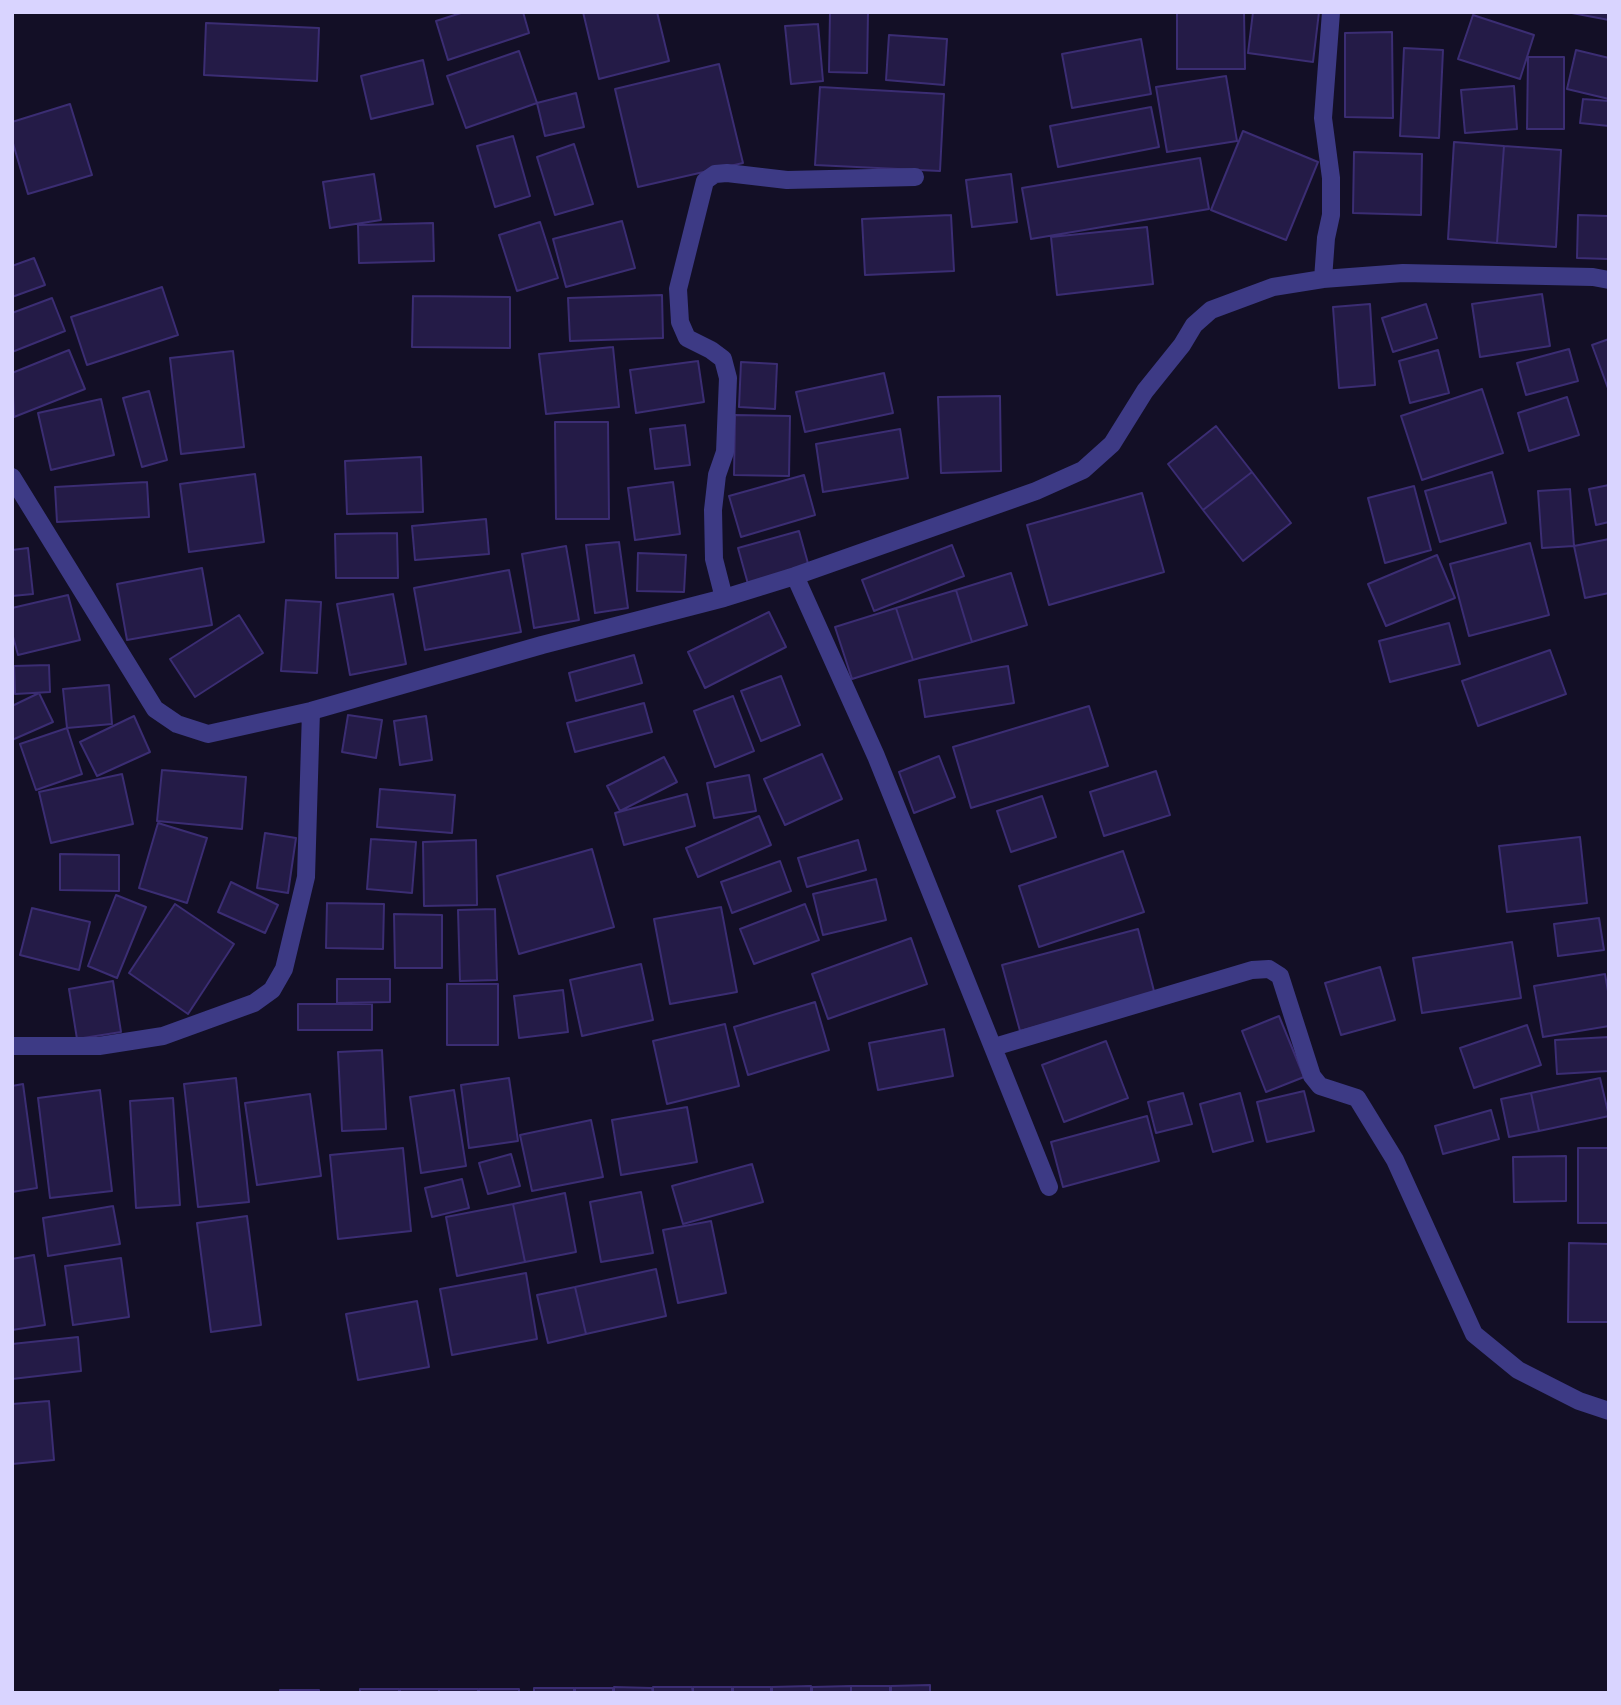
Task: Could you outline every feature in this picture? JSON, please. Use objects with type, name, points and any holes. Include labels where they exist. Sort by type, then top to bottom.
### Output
[{"type":"street","points":[[1323,279],[1326,238],[1331,215],[1331,178],[1323,118],[1331,12]]},
{"type":"street","points":[[724,598],[714,559],[713,510],[718,475],[725,452],[728,378],[723,359],[711,349],[687,338],[680,322],[678,289],[705,181],[715,174],[727,173],[787,180],[915,177]]},
{"type":"street","points":[[12,477],[155,709],[177,724],[208,734],[311,711],[529,649],[724,598],[1036,492],[1083,470],[1112,444],[1145,391],[1182,345],[1194,325],[1211,310],[1273,287],[1323,279],[1403,273],[1593,277],[1609,280]]},
{"type":"street","points":[[795,576],[876,756],[1049,1187]]},
{"type":"street","points":[[12,1045],[99,1046],[163,1036],[246,1006],[272,990],[284,969],[306,877],[311,711]]},
{"type":"street","points":[[994,1047],[1252,970],[1269,969],[1280,976],[1312,1076],[1320,1087],[1357,1098],[1395,1160],[1474,1334],[1518,1370],[1579,1401],[1609,1411]]},
{"type":"building","points":[[464,12],[523,12],[529,33],[448,60],[436,21]]},
{"type":"building","points":[[583,12],[657,12],[669,61],[599,79]]},
{"type":"building","points":[[830,12],[868,12],[867,73],[829,72]]},
{"type":"building","points":[[1177,12],[1244,12],[1245,69],[1177,69]]},
{"type":"building","points":[[1253,12],[1319,12],[1313,62],[1248,53]]},
{"type":"building","points":[[1572,12],[1609,12],[1609,20],[1572,13]]},
{"type":"building","points":[[1473,15],[1534,35],[1520,79],[1458,59]]},
{"type":"building","points":[[206,23],[319,28],[317,81],[204,75]]},
{"type":"building","points":[[818,24],[823,81],[791,84],[785,26]]},
{"type":"building","points":[[1392,32],[1393,118],[1345,117],[1345,33]]},
{"type":"building","points":[[889,35],[947,39],[944,85],[886,80]]},
{"type":"building","points":[[1141,39],[1151,94],[1072,108],[1062,54]]},
{"type":"building","points":[[1404,48],[1443,50],[1439,138],[1400,136]]},
{"type":"building","points":[[1576,50],[1609,58],[1609,99],[1567,89]]},
{"type":"building","points":[[519,51],[537,103],[466,128],[447,76]]},
{"type":"building","points":[[1528,57],[1564,57],[1564,129],[1527,129]]},
{"type":"building","points":[[423,60],[433,104],[371,119],[361,76]]},
{"type":"building","points":[[719,64],[743,163],[638,187],[615,89]]},
{"type":"building","points":[[1226,76],[1237,141],[1167,152],[1156,87]]},
{"type":"building","points":[[1514,86],[1517,129],[1465,133],[1461,90]]},
{"type":"building","points":[[820,87],[944,94],[940,171],[815,165]]},
{"type":"building","points":[[576,93],[584,127],[545,136],[537,103]]},
{"type":"building","points":[[1583,99],[1609,101],[1609,126],[1580,123]]},
{"type":"building","points":[[70,104],[92,175],[28,194],[12,140],[12,122]]},
{"type":"building","points":[[1151,107],[1159,147],[1058,167],[1050,126]]},
{"type":"building","points":[[1243,131],[1318,162],[1286,240],[1211,210]]},
{"type":"building","points":[[513,136],[530,196],[495,207],[477,146]]},
{"type":"building","points":[[1454,142],[1504,146],[1497,243],[1448,239]]},
{"type":"building","points":[[574,144],[593,204],[555,215],[537,157]]},
{"type":"building","points":[[1504,146],[1561,150],[1556,247],[1497,243]]},
{"type":"building","points":[[1354,152],[1422,154],[1421,215],[1353,213]]},
{"type":"building","points":[[1200,158],[1209,209],[1031,239],[1022,188]]},
{"type":"building","points":[[374,174],[381,220],[330,228],[323,182]]},
{"type":"building","points":[[1011,174],[1017,222],[972,227],[966,180]]},
{"type":"building","points":[[951,215],[954,271],[865,275],[862,219]]},
{"type":"building","points":[[1578,215],[1609,216],[1609,259],[1577,258]]},
{"type":"building","points":[[622,221],[635,268],[566,287],[553,239]]},
{"type":"building","points":[[540,222],[558,278],[517,291],[499,235]]},
{"type":"building","points":[[433,223],[434,261],[359,263],[358,225]]},
{"type":"building","points":[[1147,227],[1153,284],[1057,295],[1051,237]]},
{"type":"building","points":[[34,258],[45,285],[12,297],[12,266]]},
{"type":"building","points":[[162,287],[178,335],[87,365],[71,317]]},
{"type":"building","points":[[1542,294],[1550,346],[1480,357],[1472,304]]},
{"type":"building","points":[[662,295],[663,338],[570,341],[568,298]]},
{"type":"building","points":[[413,296],[510,297],[510,348],[412,347]]},
{"type":"building","points":[[52,298],[65,331],[12,352],[12,313]]},
{"type":"building","points":[[1370,304],[1375,385],[1339,388],[1333,307]]},
{"type":"building","points":[[1426,304],[1437,338],[1393,352],[1382,318]]},
{"type":"building","points":[[1609,339],[1609,391],[1592,345]]},
{"type":"building","points":[[613,347],[619,407],[546,414],[539,354]]},
{"type":"building","points":[[1569,349],[1578,381],[1526,395],[1517,363]]},
{"type":"building","points":[[69,350],[85,389],[14,417],[12,373]]},
{"type":"building","points":[[1438,350],[1449,393],[1410,403],[1399,361]]},
{"type":"building","points":[[233,351],[244,447],[181,454],[170,358]]},
{"type":"building","points":[[698,361],[704,402],[636,413],[630,370]]},
{"type":"building","points":[[741,362],[777,364],[775,409],[739,407]]},
{"type":"building","points":[[884,373],[893,413],[805,432],[796,392]]},
{"type":"building","points":[[1482,389],[1503,453],[1422,480],[1401,416]]},
{"type":"building","points":[[149,391],[167,460],[142,467],[123,398]]},
{"type":"building","points":[[1000,396],[1001,471],[941,473],[938,397]]},
{"type":"building","points":[[1567,397],[1579,435],[1529,451],[1518,413]]},
{"type":"building","points":[[101,399],[114,455],[51,470],[38,413]]},
{"type":"building","points":[[735,415],[790,416],[789,476],[734,475]]},
{"type":"building","points":[[555,422],[608,422],[609,519],[556,519]]},
{"type":"building","points":[[685,425],[690,465],[655,469],[650,429]]},
{"type":"building","points":[[1216,426],[1252,472],[1203,510],[1168,464]]},
{"type":"building","points":[[900,429],[908,478],[823,492],[816,444]]},
{"type":"building","points":[[421,457],[423,512],[347,514],[345,461]]},
{"type":"building","points":[[1252,472],[1291,523],[1243,561],[1203,510]]},
{"type":"building","points":[[1492,472],[1506,523],[1440,542],[1425,491]]},
{"type":"building","points":[[255,474],[264,542],[189,552],[180,484]]},
{"type":"building","points":[[804,475],[815,515],[741,537],[729,496]]},
{"type":"building","points":[[147,482],[149,517],[57,522],[55,487]]},
{"type":"building","points":[[673,482],[680,534],[635,540],[628,488]]},
{"type":"building","points":[[1609,485],[1609,522],[1596,525],[1589,489]]},
{"type":"building","points":[[1414,486],[1431,550],[1385,563],[1368,498]]},
{"type":"building","points":[[1570,489],[1574,546],[1542,548],[1538,491]]},
{"type":"building","points":[[1142,493],[1164,572],[1049,605],[1027,525]]},
{"type":"building","points":[[486,519],[489,554],[415,560],[412,526]]},
{"type":"building","points":[[799,531],[809,567],[748,584],[738,548]]},
{"type":"building","points":[[397,533],[398,578],[336,578],[335,534]]},
{"type":"building","points":[[1609,539],[1609,593],[1585,598],[1574,546]]},
{"type":"building","points":[[619,542],[628,608],[595,613],[586,545]]},
{"type":"building","points":[[1530,543],[1549,615],[1469,636],[1450,564]]},
{"type":"building","points":[[952,545],[964,576],[874,611],[862,580]]},
{"type":"building","points":[[566,546],[579,620],[534,628],[522,554]]},
{"type":"building","points":[[28,548],[33,594],[12,596],[12,550]]},
{"type":"building","points":[[638,553],[686,555],[684,592],[637,591]]},
{"type":"building","points":[[1437,555],[1455,598],[1386,626],[1368,584]]},
{"type":"building","points":[[202,568],[212,625],[127,640],[117,584]]},
{"type":"building","points":[[509,570],[521,632],[425,650],[414,588]]},
{"type":"building","points":[[1011,573],[1027,625],[972,642],[956,590]]},
{"type":"building","points":[[956,590],[972,642],[913,660],[896,608]]},
{"type":"building","points":[[393,594],[406,664],[350,675],[337,604]]},
{"type":"building","points":[[68,595],[80,640],[18,655],[12,633],[12,608]]},
{"type":"building","points":[[286,600],[321,602],[317,673],[281,671]]},
{"type":"building","points":[[896,608],[913,660],[852,679],[835,627]]},
{"type":"building","points":[[769,612],[786,647],[705,688],[688,652]]},
{"type":"building","points":[[239,615],[263,653],[195,697],[170,659]]},
{"type":"building","points":[[1449,623],[1460,664],[1390,682],[1379,641]]},
{"type":"building","points":[[1550,650],[1566,694],[1478,726],[1462,681]]},
{"type":"building","points":[[634,655],[642,683],[576,701],[569,673]]},
{"type":"building","points":[[49,665],[50,692],[15,694],[14,666]]},
{"type":"building","points":[[1008,666],[1014,703],[925,717],[919,680]]},
{"type":"building","points":[[781,676],[800,725],[761,741],[741,691]]},
{"type":"building","points":[[109,685],[112,724],[67,728],[63,689]]},
{"type":"building","points":[[39,693],[53,722],[12,740],[12,706]]},
{"type":"building","points":[[733,696],[754,751],[715,767],[694,711]]},
{"type":"building","points":[[644,703],[652,732],[575,752],[567,723]]},
{"type":"building","points":[[1089,706],[1108,766],[971,808],[953,747]]},
{"type":"building","points":[[348,715],[382,720],[376,758],[342,752]]},
{"type":"building","points":[[134,716],[150,752],[97,776],[80,742]]},
{"type":"building","points":[[426,716],[432,760],[400,765],[394,721]]},
{"type":"building","points":[[67,728],[82,774],[36,790],[20,744]]},
{"type":"building","points":[[822,754],[842,799],[785,825],[764,779]]},
{"type":"building","points":[[939,756],[955,797],[914,813],[899,772]]},
{"type":"building","points":[[664,757],[677,782],[620,811],[607,786]]},
{"type":"building","points":[[162,770],[246,777],[242,829],[157,821]]},
{"type":"building","points":[[1156,771],[1170,815],[1104,836],[1090,792]]},
{"type":"building","points":[[122,774],[133,824],[51,843],[39,792]]},
{"type":"building","points":[[749,775],[756,811],[714,818],[707,783]]},
{"type":"building","points":[[380,789],[455,795],[452,833],[377,827]]},
{"type":"building","points":[[687,794],[695,826],[624,845],[615,813]]},
{"type":"building","points":[[1042,796],[1056,837],[1011,852],[997,811]]},
{"type":"building","points":[[759,816],[771,845],[698,877],[686,848]]},
{"type":"building","points":[[158,823],[207,838],[187,903],[139,888]]},
{"type":"building","points":[[265,833],[296,838],[288,893],[257,888]]},
{"type":"building","points":[[1580,837],[1587,903],[1507,912],[1499,846]]},
{"type":"building","points":[[371,839],[416,842],[412,893],[367,889]]},
{"type":"building","points":[[476,840],[477,905],[424,906],[423,842]]},
{"type":"building","points":[[858,840],[866,870],[807,887],[798,858]]},
{"type":"building","points":[[592,849],[614,927],[519,954],[497,876]]},
{"type":"building","points":[[1123,851],[1144,912],[1039,947],[1019,886]]},
{"type":"building","points":[[60,854],[119,855],[119,891],[60,890]]},
{"type":"building","points":[[780,861],[791,891],[732,913],[721,882]]},
{"type":"building","points":[[876,879],[886,920],[823,935],[813,894]]},
{"type":"building","points":[[231,882],[278,905],[265,933],[218,912]]},
{"type":"building","points":[[116,895],[146,907],[117,978],[88,966]]},
{"type":"building","points":[[327,903],[384,904],[383,949],[326,948]]},
{"type":"building","points":[[175,904],[234,944],[188,1014],[129,973]]},
{"type":"building","points":[[805,904],[819,940],[754,964],[740,929]]},
{"type":"building","points":[[721,907],[737,992],[670,1004],[654,919]]},
{"type":"building","points":[[32,908],[90,922],[79,970],[20,955]]},
{"type":"building","points":[[495,909],[497,980],[460,981],[458,910]]},
{"type":"building","points":[[394,914],[442,915],[442,968],[395,968]]},
{"type":"building","points":[[1599,918],[1604,950],[1558,956],[1554,924]]},
{"type":"building","points":[[1138,929],[1155,995],[1020,1031],[1002,965]]},
{"type":"building","points":[[911,938],[927,984],[828,1019],[812,974]]},
{"type":"building","points":[[1512,942],[1521,998],[1422,1013],[1413,958]]},
{"type":"building","points":[[641,964],[653,1020],[582,1036],[570,980]]},
{"type":"building","points":[[1380,967],[1395,1020],[1341,1035],[1325,983]]},
{"type":"building","points":[[1605,974],[1609,997],[1609,1026],[1543,1037],[1534,986]]},
{"type":"building","points":[[337,979],[390,979],[390,1002],[337,1003]]},
{"type":"building","points":[[113,981],[121,1032],[77,1039],[69,989]]},
{"type":"building","points":[[447,984],[498,984],[498,1045],[447,1045]]},
{"type":"building","points":[[563,990],[568,1032],[519,1038],[514,996]]},
{"type":"building","points":[[815,1002],[829,1050],[748,1075],[734,1027]]},
{"type":"building","points":[[298,1004],[372,1004],[372,1030],[298,1030]]},
{"type":"building","points":[[1279,1016],[1304,1077],[1266,1092],[1242,1031]]},
{"type":"building","points":[[725,1024],[739,1086],[667,1104],[653,1041]]},
{"type":"building","points":[[1527,1025],[1541,1065],[1474,1088],[1460,1048]]},
{"type":"building","points":[[944,1029],[953,1076],[878,1090],[869,1043]]},
{"type":"building","points":[[1609,1037],[1609,1071],[1557,1074],[1555,1040]]},
{"type":"building","points":[[1106,1041],[1128,1098],[1064,1122],[1042,1065]]},
{"type":"building","points":[[382,1050],[386,1129],[342,1131],[338,1052]]},
{"type":"building","points":[[236,1078],[249,1202],[198,1207],[184,1084]]},
{"type":"building","points":[[509,1078],[518,1141],[469,1148],[461,1085]]},
{"type":"building","points":[[1600,1078],[1609,1116],[1539,1131],[1531,1093]]},
{"type":"building","points":[[23,1084],[37,1188],[12,1192],[12,1086]]},
{"type":"building","points":[[100,1090],[112,1191],[50,1198],[38,1098]]},
{"type":"building","points":[[454,1090],[466,1166],[421,1173],[410,1097]]},
{"type":"building","points":[[1304,1091],[1314,1131],[1267,1142],[1257,1102]]},
{"type":"building","points":[[1183,1093],[1192,1124],[1156,1133],[1148,1102]]},
{"type":"building","points":[[1240,1093],[1253,1141],[1213,1152],[1200,1104]]},
{"type":"building","points":[[1531,1093],[1539,1131],[1509,1137],[1501,1099]]},
{"type":"building","points":[[310,1094],[321,1176],[257,1185],[245,1103]]},
{"type":"building","points":[[173,1098],[180,1205],[136,1208],[130,1101]]},
{"type":"building","points":[[687,1107],[697,1162],[621,1175],[612,1120]]},
{"type":"building","points":[[1491,1110],[1499,1139],[1443,1154],[1435,1126]]},
{"type":"building","points":[[1147,1116],[1159,1161],[1063,1187],[1051,1142]]},
{"type":"building","points":[[591,1120],[603,1177],[532,1191],[520,1135]]},
{"type":"building","points":[[403,1148],[411,1231],[338,1239],[330,1155]]},
{"type":"building","points":[[1578,1148],[1609,1148],[1609,1223],[1578,1223]]},
{"type":"building","points":[[511,1154],[520,1186],[488,1194],[479,1163]]},
{"type":"building","points":[[1566,1156],[1566,1201],[1514,1202],[1513,1157]]},
{"type":"building","points":[[752,1164],[763,1202],[683,1224],[672,1186]]},
{"type":"building","points":[[462,1179],[469,1208],[432,1217],[425,1188]]},
{"type":"building","points":[[641,1192],[653,1253],[601,1262],[590,1202]]},
{"type":"building","points":[[565,1193],[576,1252],[525,1262],[513,1204]]},
{"type":"building","points":[[513,1204],[525,1262],[457,1276],[446,1217]]},
{"type":"building","points":[[113,1206],[120,1244],[48,1256],[43,1218]]},
{"type":"building","points":[[247,1216],[261,1325],[211,1332],[197,1223]]},
{"type":"building","points":[[711,1221],[726,1293],[678,1303],[663,1230]]},
{"type":"building","points":[[1569,1243],[1609,1244],[1609,1322],[1568,1322]]},
{"type":"building","points":[[34,1255],[45,1325],[12,1330],[12,1259]]},
{"type":"building","points":[[121,1258],[129,1317],[73,1325],[65,1266]]},
{"type":"building","points":[[656,1269],[666,1316],[586,1334],[575,1287]]},
{"type":"building","points":[[526,1273],[537,1339],[452,1355],[440,1289]]},
{"type":"building","points":[[575,1287],[586,1334],[548,1343],[537,1295]]},
{"type":"building","points":[[417,1301],[429,1367],[358,1380],[346,1314]]},
{"type":"building","points":[[78,1337],[81,1371],[12,1379],[12,1344]]},
{"type":"building","points":[[49,1401],[54,1460],[12,1464],[12,1404]]},
{"type":"building","points":[[930,1685],[930,1693],[891,1693],[891,1686]]},
{"type":"building","points":[[811,1686],[811,1693],[772,1693],[772,1687]]},
{"type":"building","points":[[851,1686],[890,1686],[890,1693],[851,1693]]},
{"type":"building","points":[[851,1686],[851,1693],[812,1693],[812,1687]]},
{"type":"building","points":[[614,1687],[652,1688],[653,1693],[614,1693]]},
{"type":"building","points":[[653,1687],[692,1687],[693,1693],[653,1693]]},
{"type":"building","points":[[693,1687],[732,1687],[732,1693],[693,1693]]},
{"type":"building","points":[[733,1687],[771,1687],[771,1693],[733,1693]]},
{"type":"building","points":[[534,1688],[574,1688],[574,1693],[534,1693]]},
{"type":"building","points":[[575,1688],[613,1688],[613,1693],[575,1693]]},
{"type":"building","points":[[360,1689],[399,1689],[399,1693],[360,1693]]},
{"type":"building","points":[[400,1689],[439,1689],[439,1693],[400,1693]]},
{"type":"building","points":[[439,1689],[478,1689],[478,1693],[439,1693]]},
{"type":"building","points":[[479,1689],[519,1689],[519,1693],[479,1693]]},
{"type":"building","points":[[280,1690],[319,1690],[319,1693],[280,1693]]}]
